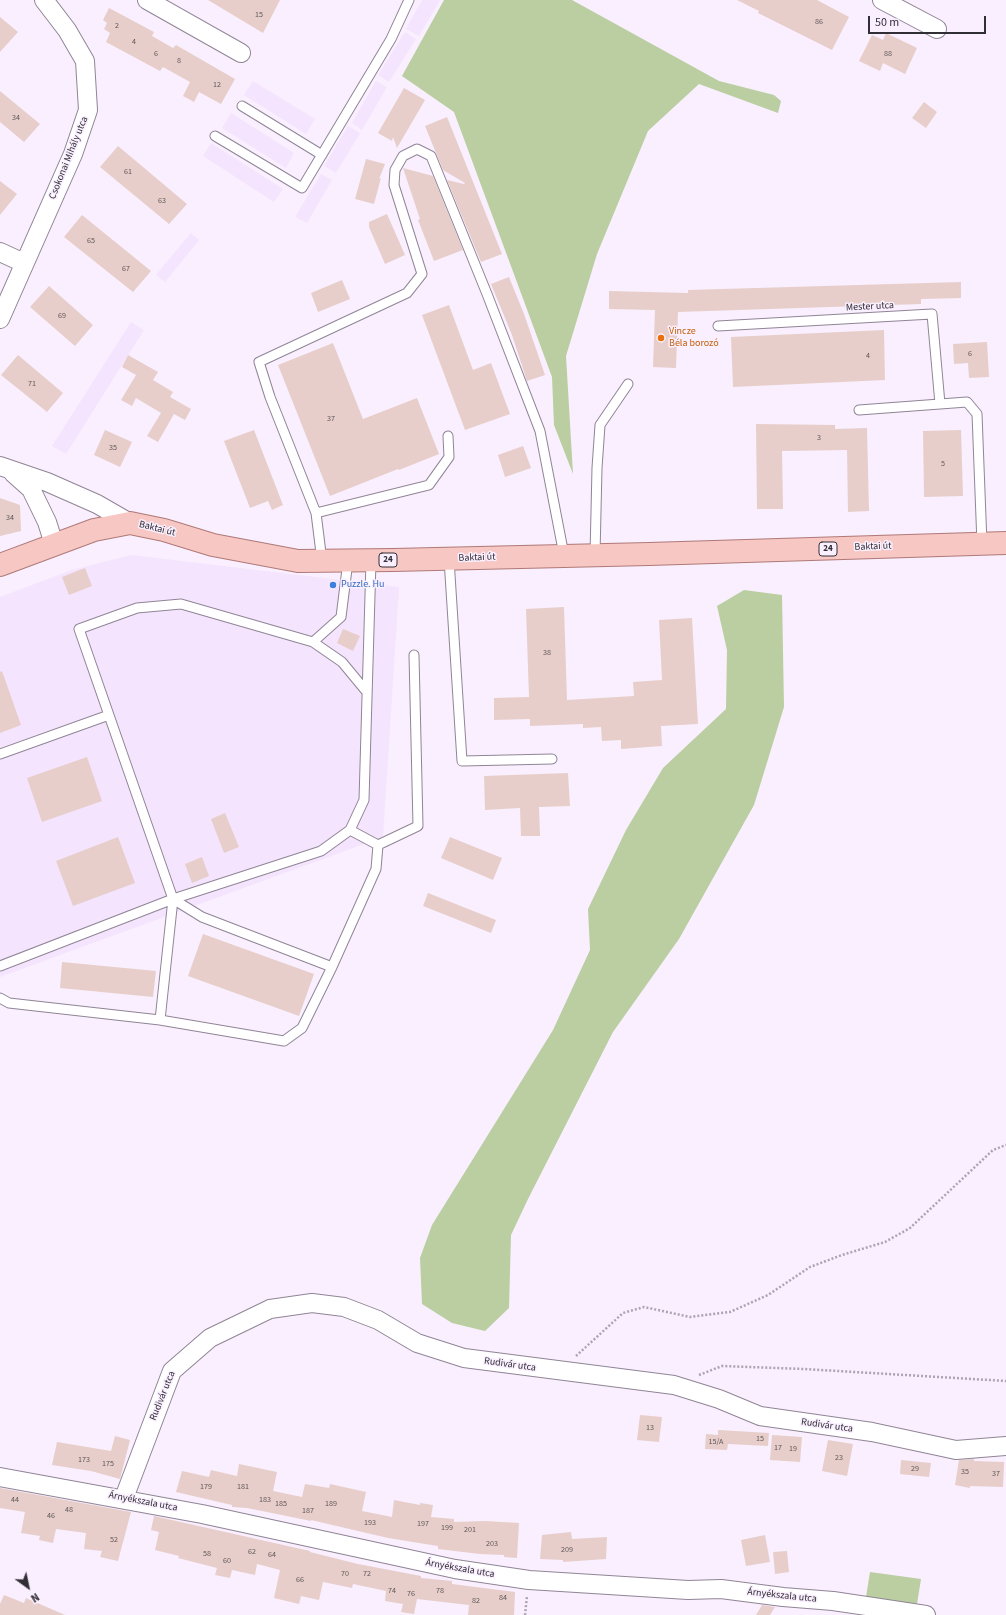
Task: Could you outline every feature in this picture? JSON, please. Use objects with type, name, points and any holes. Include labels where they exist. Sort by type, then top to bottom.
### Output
[{"type":"main road","name":"Baktai út","points":[[54,544],[94,530],[130,523],[164,530],[213,545],[298,561],[449,559],[1006,543]]},
{"type":"main road","name":"24","points":[[0,565],[54,544]]},
{"type":"street","name":"Csokonai Mihály utca","points":[[0,319],[73,154],[88,110],[85,60],[67,30],[44,0]]},
{"type":"street","points":[[147,0],[241,53]]},
{"type":"street","points":[[882,0],[937,29]]},
{"type":"street","points":[[0,252],[24,263]]},
{"type":"street","points":[[5,468],[48,482],[97,504],[130,523]]},
{"type":"street","points":[[5,468],[31,489],[54,544]]},
{"type":"street","name":"Rudivár utca","points":[[124,1498],[172,1371],[210,1338],[270,1309],[312,1303],[344,1307],[378,1320],[417,1343],[464,1358],[674,1385],[719,1399],[760,1416],[872,1432],[956,1450],[1006,1446]]},
{"type":"street","name":"Árnyékszala utca","points":[[0,1477],[124,1498],[455,1569],[507,1577],[620,1587],[688,1590],[721,1589],[783,1597],[832,1601],[926,1615]]},
{"type":"lane","points":[[215,136],[302,188],[391,39],[409,0]]},
{"type":"lane","points":[[242,106],[322,156]]},
{"type":"lane","points":[[322,561],[316,513],[270,396],[259,362],[407,293],[422,274],[394,185],[395,170],[403,156],[417,148],[431,156],[488,294],[540,431],[564,555]]},
{"type":"lane","name":"Mester utca","points":[[718,326],[932,314],[940,404]]},
{"type":"lane","points":[[595,555],[597,468],[600,425],[628,384]]},
{"type":"lane","points":[[859,410],[967,402],[976,414],[982,544]]},
{"type":"lane","points":[[316,513],[429,485],[449,457],[448,436]]},
{"type":"lane","points":[[449,559],[462,761],[552,759]]},
{"type":"lane","points":[[0,966],[173,898],[321,851],[350,830],[364,800],[371,560]]},
{"type":"lane","points":[[312,642],[341,617],[348,561]]},
{"type":"lane","points":[[160,1020],[173,898],[79,630],[137,608],[181,604],[312,642],[342,662],[366,691]]},
{"type":"lane","points":[[378,845],[418,826],[414,655]]},
{"type":"lane","points":[[0,754],[109,714]]},
{"type":"lane","points":[[350,830],[378,845]]},
{"type":"lane","points":[[0,998],[9,1003],[160,1020],[284,1041],[302,1028],[332,967],[376,868],[378,845]]},
{"type":"lane","points":[[173,898],[202,917],[332,967]]},
{"type":"path","points":[[559,1371],[623,1313],[644,1307],[690,1316],[730,1312],[768,1295],[810,1267],[842,1255],[885,1242],[910,1228],[993,1150],[1006,1145]]},
{"type":"path","points":[[674,1385],[722,1366],[804,1369],[1006,1381]]},
{"type":"shaded area","points":[[422,0],[440,0],[419,36],[406,29]]},
{"type":"shaded area","points":[[405,32],[416,39],[389,82],[378,75]]},
{"type":"shaded area","points":[[253,81],[315,119],[306,134],[244,95]]},
{"type":"shaded area","points":[[376,81],[387,87],[362,130],[352,123]]},
{"type":"shaded area","points":[[231,113],[294,153],[286,168],[222,128]]},
{"type":"shaded area","points":[[348,126],[360,133],[336,173],[324,166]]},
{"type":"shaded area","points":[[211,143],[283,189],[274,202],[203,156]]},
{"type":"shaded area","points":[[321,174],[332,180],[307,223],[295,217]]},
{"type":"shaded area","points":[[191,233],[199,240],[165,282],[156,275]]},
{"type":"shaded area","points":[[131,322],[144,330],[66,454],[52,446]]},
{"type":"shaded area","points":[[131,555],[399,587],[383,837],[0,977],[0,597],[72,570]]},
{"type":"green space","points":[[444,0],[572,0],[719,81],[774,95],[781,101],[778,113],[699,84],[648,131],[597,254],[566,356],[573,474],[554,425],[552,377],[454,112],[402,76]]},
{"type":"green space","points":[[744,590],[782,595],[784,707],[754,805],[679,939],[613,1032],[528,1199],[511,1235],[509,1308],[485,1331],[452,1323],[422,1304],[420,1258],[432,1225],[553,1030],[590,950],[588,909],[626,830],[663,768],[726,709],[727,650],[717,606]]},
{"type":"green space","points":[[870,1572],[921,1579],[917,1604],[866,1597]]},
{"type":"building","points":[[208,0],[280,0],[263,33]]},
{"type":"building","points":[[737,0],[817,0],[849,17],[832,50],[758,13],[759,11]]},
{"type":"building","points":[[109,8],[154,32],[152,36],[173,48],[176,45],[235,79],[221,104],[199,92],[194,102],[183,96],[190,82],[163,67],[160,71],[106,42],[110,33],[104,29],[107,23],[103,20]]},
{"type":"building","points":[[0,17],[18,32],[0,52]]},
{"type":"building","points":[[886,33],[917,48],[905,74],[883,63],[880,71],[859,61],[872,35],[883,40]]},
{"type":"building","points":[[404,88],[425,100],[397,148],[393,137],[392,141],[378,133]]},
{"type":"building","points":[[0,91],[40,124],[24,142],[0,122]]},
{"type":"building","points":[[924,102],[937,112],[926,128],[912,118]]},
{"type":"building","points":[[447,117],[502,254],[481,262],[447,180],[465,183],[443,170],[425,126]]},
{"type":"building","points":[[118,146],[187,204],[169,224],[100,167]]},
{"type":"building","points":[[366,159],[385,164],[379,179],[381,178],[374,204],[355,199]]},
{"type":"building","points":[[403,168],[433,176],[463,250],[434,261],[418,220],[420,219]]},
{"type":"building","points":[[0,181],[17,194],[0,215]]},
{"type":"building","points":[[387,214],[405,255],[385,264],[369,227],[369,222]]},
{"type":"building","points":[[82,215],[151,271],[133,292],[64,237]]},
{"type":"building","points":[[509,277],[524,314],[545,375],[527,381],[512,335],[491,284]]},
{"type":"building","points":[[342,280],[350,299],[318,312],[311,293]]},
{"type":"building","points":[[961,282],[961,298],[921,299],[921,304],[678,312],[676,368],[653,367],[655,310],[609,309],[609,291],[688,293],[688,290]]},
{"type":"building","points":[[49,286],[93,325],[75,346],[30,307]]},
{"type":"building","points":[[449,305],[473,370],[491,363],[510,414],[465,430],[422,315]]},
{"type":"building","points":[[884,330],[885,380],[733,387],[731,337]]},
{"type":"building","points":[[987,342],[989,377],[969,378],[968,363],[954,364],[953,344]]},
{"type":"building","points":[[333,343],[363,419],[417,398],[439,454],[330,496],[278,365]]},
{"type":"building","points":[[18,355],[63,393],[47,412],[1,375]]},
{"type":"building","points":[[128,355],[158,372],[153,380],[173,392],[170,397],[191,409],[185,420],[174,414],[158,442],[147,436],[161,413],[136,398],[132,406],[121,400],[136,375],[122,367]]},
{"type":"building","points":[[756,424],[835,425],[835,429],[867,428],[869,511],[848,512],[847,450],[782,451],[783,509],[757,509]]},
{"type":"building","points":[[105,430],[132,442],[120,467],[94,455]]},
{"type":"building","points":[[254,430],[283,505],[272,510],[268,501],[250,508],[224,441]]},
{"type":"building","points":[[961,430],[963,496],[924,497],[923,431]]},
{"type":"building","points":[[523,446],[531,468],[505,477],[498,455]]},
{"type":"building","points":[[0,498],[20,505],[21,531],[0,536]]},
{"type":"building","points":[[85,568],[92,586],[69,595],[62,577]]},
{"type":"building","points":[[564,607],[567,700],[634,696],[633,682],[662,680],[659,620],[692,618],[698,724],[661,726],[662,746],[621,749],[621,740],[602,741],[601,727],[583,728],[583,724],[530,726],[530,719],[494,720],[494,698],[529,697],[526,609]]},
{"type":"building","points":[[343,629],[360,636],[353,651],[337,643]]},
{"type":"building","points":[[2,671],[21,725],[0,733],[0,672]]},
{"type":"building","points":[[87,757],[102,801],[42,822],[27,778]]},
{"type":"building","points":[[568,773],[570,806],[539,807],[540,836],[521,836],[520,808],[485,810],[484,776]]},
{"type":"building","points":[[225,813],[239,847],[224,853],[211,819]]},
{"type":"building","points":[[118,837],[135,883],[73,906],[56,861]]},
{"type":"building","points":[[450,837],[502,858],[493,880],[441,858]]},
{"type":"building","points":[[202,857],[209,876],[192,883],[185,864]]},
{"type":"building","points":[[428,893],[496,920],[491,933],[423,906]]},
{"type":"building","points":[[203,934],[314,974],[299,1016],[188,976]]},
{"type":"building","points":[[62,962],[156,971],[153,997],[60,988]]},
{"type":"building","points":[[640,1415],[662,1417],[659,1442],[637,1440]]},
{"type":"building","points":[[718,1430],[769,1433],[768,1446],[728,1444],[727,1450],[705,1449],[706,1434],[718,1435]]},
{"type":"building","points":[[772,1435],[802,1437],[800,1462],[770,1460]]},
{"type":"building","points":[[115,1436],[130,1440],[120,1479],[91,1471],[52,1465],[57,1442],[111,1451]]},
{"type":"building","points":[[828,1440],[853,1444],[847,1476],[822,1471]]},
{"type":"building","points":[[974,1459],[974,1461],[1004,1462],[1003,1487],[970,1486],[970,1488],[955,1485],[959,1460]]},
{"type":"building","points":[[901,1460],[931,1463],[929,1477],[900,1474]]},
{"type":"building","points":[[239,1464],[277,1472],[273,1491],[302,1497],[305,1484],[329,1488],[330,1484],[366,1492],[362,1511],[392,1517],[394,1500],[420,1505],[420,1503],[433,1505],[431,1517],[454,1519],[454,1522],[485,1521],[519,1523],[517,1558],[504,1557],[504,1555],[438,1549],[438,1546],[388,1538],[311,1520],[247,1508],[232,1507],[232,1505],[176,1492],[182,1471],[209,1477],[211,1470],[237,1476]]},
{"type":"building","points":[[0,1488],[131,1512],[118,1561],[100,1557],[102,1551],[84,1549],[86,1533],[56,1529],[53,1543],[39,1540],[40,1536],[21,1533],[25,1512],[0,1508]]},
{"type":"building","points":[[154,1516],[310,1551],[358,1564],[421,1576],[421,1578],[452,1581],[452,1584],[515,1592],[514,1615],[468,1615],[469,1605],[417,1599],[414,1614],[401,1612],[403,1604],[385,1601],[386,1591],[353,1584],[352,1588],[323,1582],[319,1600],[301,1596],[299,1604],[274,1598],[280,1570],[257,1564],[255,1575],[232,1570],[230,1578],[215,1575],[217,1568],[178,1558],[179,1556],[155,1550],[159,1532],[151,1530]]},
{"type":"building","points":[[571,1532],[572,1539],[607,1537],[606,1559],[563,1562],[563,1560],[540,1559],[542,1535]]},
{"type":"building","points":[[765,1535],[770,1562],[746,1566],[741,1540]]},
{"type":"building","points":[[787,1551],[789,1572],[775,1574],[773,1552]]},
{"type":"building","points":[[4,1595],[24,1603],[26,1598],[65,1615],[0,1615],[0,1604]]},
{"type":"building","points":[[762,1605],[775,1607],[770,1615],[756,1615]]},
{"type":"place","name":"Vincze Béla borozó","points":[[661,338]]},
{"type":"place","name":"Puzzle. Hu","points":[[333,585]]}]
